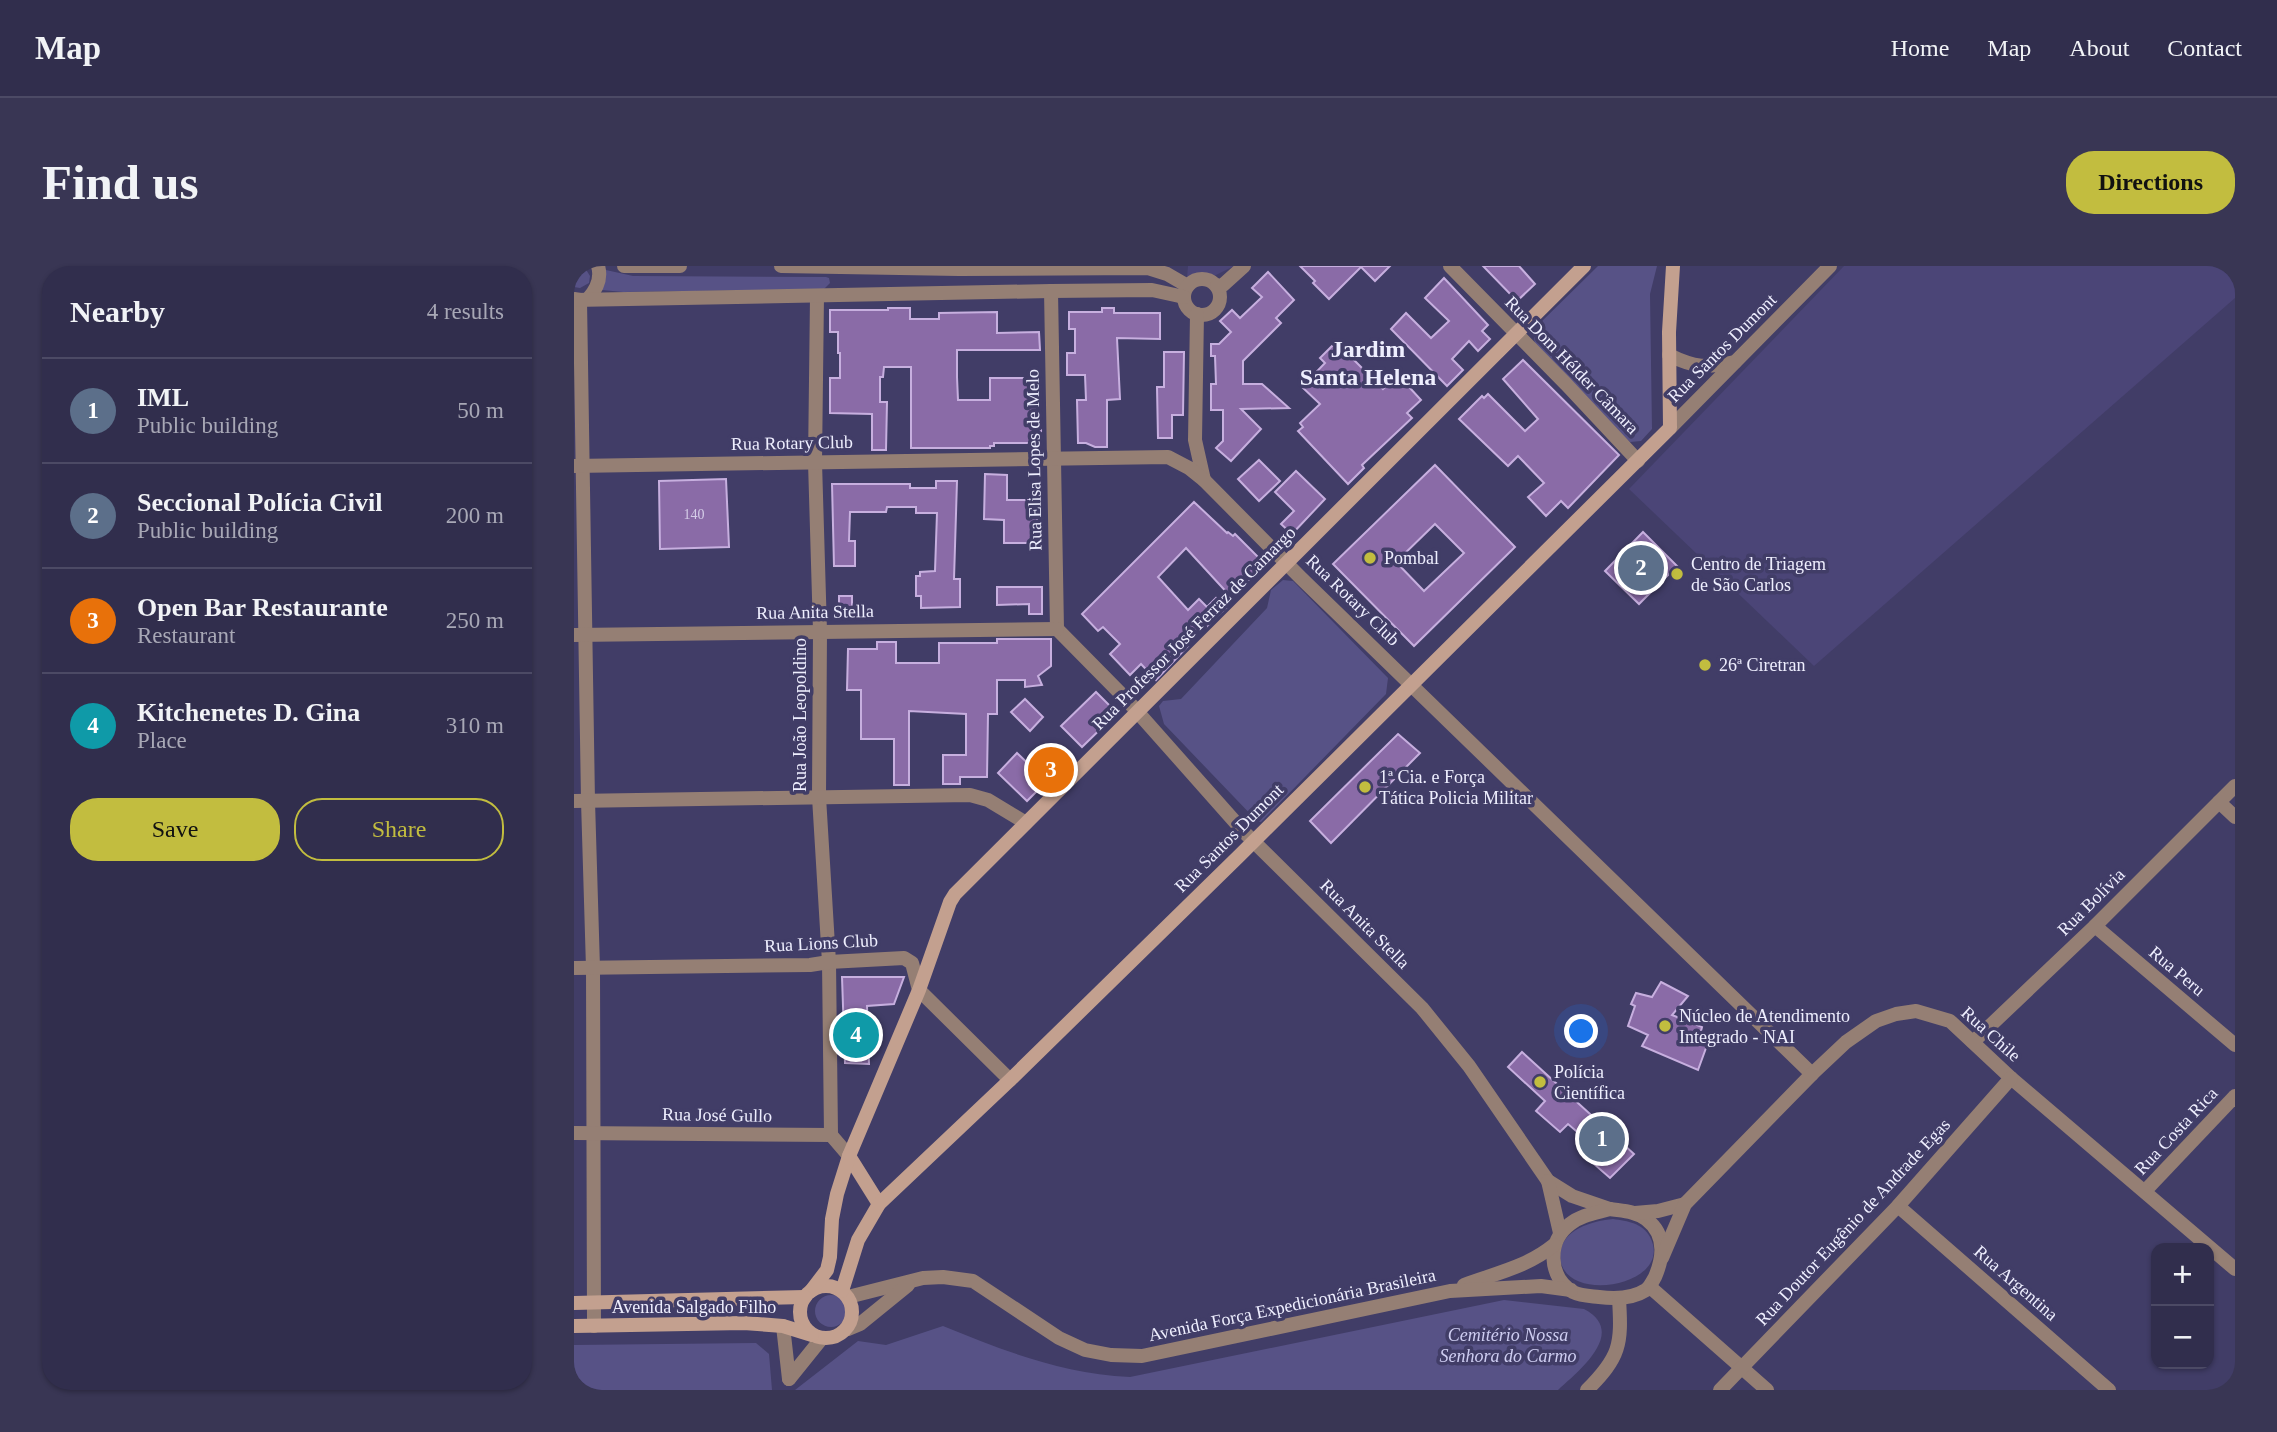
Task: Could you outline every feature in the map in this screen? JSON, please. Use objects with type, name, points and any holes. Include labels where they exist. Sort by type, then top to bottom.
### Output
[{"type":"street","points":[[579,299],[597,286],[598,266]]},
{"type":"street","points":[[624,266],[680,266]]},
{"type":"street","points":[[781,266],[1148,268],[1167,274],[1185,291],[1187,307],[1197,314],[1215,309],[1220,298],[1217,286]]},
{"type":"street","points":[[579,299],[1051,290],[1185,291],[1200,279],[1206,279],[1217,286],[1223,285],[1244,266]]},
{"type":"street","name":"Rua Dom Hélder Câmara","points":[[1450,266],[1638,461]]},
{"type":"street","name":"Rua Professor José Ferraz de Camargo","points":[[808,1294],[827,1270],[831,1257],[832,1219],[849,1156],[919,990],[950,902],[956,894],[1514,333],[1584,266]]},
{"type":"street","name":"Rua Santos Dumont","points":[[1670,428],[1669,355],[1673,266]]},
{"type":"street","name":"Rua Santos Dumont","points":[[845,1294],[858,1240],[879,1204],[1254,841],[1638,461],[1830,266]]},
{"type":"street","name":"Rua Elisa Lopes de Melo","points":[[1051,290],[1057,629]]},
{"type":"street","name":"Rua João Leopoldino","points":[[817,296],[815,462],[820,631],[819,797],[829,962],[831,1135]]},
{"type":"street","points":[[579,299],[581,801],[593,968],[594,1326]]},
{"type":"street","points":[[1197,314],[1195,440],[1204,480]]},
{"type":"street","points":[[1669,355],[1684,363],[1705,368],[1736,362]]},
{"type":"street","points":[[1168,457],[1195,440]]},
{"type":"street","name":"Rua Rotary Club","points":[[578,466],[1168,457],[1204,480],[1812,1074]]},
{"type":"street","name":"Rua Anita Stella","points":[[579,635],[1057,629],[1254,841],[1422,1008],[1469,1066],[1548,1181]]},
{"type":"street","name":"Rua Bolívia","points":[[1973,1042],[2095,926],[2235,786]]},
{"type":"street","points":[[581,801],[970,795],[988,800],[1026,823]]},
{"type":"street","points":[[2219,802],[2235,817]]},
{"type":"street","name":"Rua Peru","points":[[2095,926],[2235,1045]]},
{"type":"street","name":"Rua Lions Club","points":[[574,968],[810,965],[905,958],[912,963],[919,990],[1010,1080]]},
{"type":"street","name":"Rua Chile","points":[[1685,1204],[1846,1042],[1877,1021],[1896,1014],[1934,1014],[1950,1021],[2011,1079],[2235,1269]]},
{"type":"street","name":"Rua Doutor Eugênio de Andrade Egas","points":[[1720,1390],[1898,1206],[2011,1079]]},
{"type":"street","name":"Rua Costa Rica","points":[[2145,1191],[2235,1096]]},
{"type":"street","name":"Rua José Gullo","points":[[574,1133],[831,1135]]},
{"type":"street","points":[[831,1135],[849,1156],[879,1204]]},
{"type":"street","points":[[1548,1181],[1573,1196],[1610,1209],[1634,1213],[1658,1211],[1685,1204]]},
{"type":"street","points":[[1548,1181],[1557,1239],[1553,1258],[1555,1271],[1571,1290],[1589,1296],[1619,1299],[1643,1292],[1650,1287],[1685,1204]]},
{"type":"street","name":"Rua Argentina","points":[[1898,1206],[2109,1390]]},
{"type":"street","points":[[1557,1239],[1571,1223],[1587,1215],[1610,1209]]},
{"type":"street","points":[[1634,1213],[1644,1218],[1660,1236],[1662,1258]]},
{"type":"street","name":"Avenida Força Expedicionária Brasileira","points":[[845,1294],[923,1278],[943,1277],[973,1281],[1059,1338],[1085,1350],[1111,1355],[1142,1356],[1450,1291],[1539,1257],[1557,1239]]},
{"type":"street","points":[[848,1329],[853,1311],[845,1294],[826,1286],[808,1294],[801,1305],[801,1322],[817,1336],[837,1336],[860,1324],[911,1282]]},
{"type":"street","name":"Avenida Força Expedicionária Brasileira","points":[[1450,1291],[1541,1286],[1571,1290]]},
{"type":"street","points":[[1650,1287],[1767,1390]]},
{"type":"street","name":"Avenida Salgado Filho","points":[[574,1303],[808,1294]]},
{"type":"street","points":[[1587,1390],[1614,1359],[1620,1341],[1619,1299]]},
{"type":"street","name":"Avenida Salgado Filho","points":[[574,1326],[744,1324],[783,1326],[817,1336]]},
{"type":"street","points":[[783,1326],[789,1379],[817,1336]]},
{"type":"shaded area","points":[[1188,266],[1234,266],[1212,277],[1187,278]]},
{"type":"shaded area","points":[[1844,266],[2235,266],[2235,298],[1814,666],[1629,489]]},
{"type":"green space","points":[[1598,266],[1657,266],[1650,294],[1652,429],[1641,441],[1630,442],[1626,439],[1535,345],[1537,326]]},
{"type":"green space","points":[[574,268],[585,268],[590,276],[589,283],[580,288],[574,287]]},
{"type":"green space","points":[[606,270],[633,276],[826,277],[830,283],[824,289],[623,292],[602,290]]},
{"type":"green space","points":[[1283,580],[1293,581],[1388,678],[1386,694],[1261,822],[1257,821],[1164,724],[1159,706],[1163,701],[1181,699],[1267,608],[1271,590]]},
{"type":"green space","points":[[1613,1219],[1634,1224],[1647,1232],[1654,1254],[1647,1268],[1633,1278],[1615,1284],[1595,1285],[1578,1281],[1565,1271],[1560,1255],[1562,1246],[1579,1228]]},
{"type":"green space","points":[[831,1295],[843,1299],[847,1311],[843,1323],[831,1327],[819,1323],[815,1311],[819,1299]]},
{"type":"green space","name":"Cemitério Nossa Senhora do Carmo","points":[[1504,1300],[1584,1309],[1596,1318],[1601,1329],[1601,1340],[1587,1362],[1558,1390],[795,1390],[858,1341],[886,1345],[943,1326],[1034,1360],[1080,1371],[1130,1377]]},
{"type":"green space","points":[[756,1343],[769,1354],[772,1390],[574,1390],[574,1345]]},
{"type":"building","points":[[1300,266],[1390,266],[1375,281],[1361,267],[1329,299]]},
{"type":"building","points":[[1483,266],[1519,266],[1535,284],[1517,301]]},
{"type":"building","points":[[1268,272],[1294,300],[1276,318],[1281,323],[1243,361],[1243,384],[1262,384],[1289,408],[1241,409],[1261,429],[1231,461],[1216,448],[1223,441],[1223,410],[1211,410],[1211,384],[1216,384],[1215,356],[1211,356],[1211,344],[1219,344],[1231,332],[1220,321],[1232,310],[1240,318],[1262,297],[1252,288]]},
{"type":"building","points":[[1444,278],[1488,325],[1482,331],[1490,339],[1478,351],[1469,341],[1452,359],[1463,370],[1447,386],[1391,329],[1406,313],[1431,338],[1449,321],[1425,298]]},
{"type":"building","points":[[910,308],[910,319],[939,319],[939,313],[997,312],[997,333],[1039,332],[1040,350],[957,350],[957,377],[958,400],[990,400],[990,378],[1031,378],[1031,386],[1040,386],[1037,421],[1041,421],[1041,443],[994,443],[990,448],[911,448],[911,367],[884,367],[883,377],[880,377],[880,402],[887,402],[886,450],[872,450],[872,414],[830,413],[830,378],[840,378],[840,353],[838,332],[830,332],[830,310]]},
{"type":"building","points":[[1102,308],[1114,308],[1114,313],[1160,313],[1160,339],[1117,338],[1120,399],[1107,400],[1107,447],[1095,447],[1078,443],[1077,400],[1086,400],[1085,375],[1067,375],[1067,353],[1075,353],[1075,329],[1069,329],[1069,312],[1102,312]]},
{"type":"building","points":[[1336,342],[1383,389],[1398,375],[1421,400],[1407,413],[1412,418],[1362,465],[1364,468],[1348,484],[1298,431],[1303,427],[1300,423],[1320,404],[1302,387],[1325,363],[1320,358]]},
{"type":"building","points":[[1164,352],[1184,352],[1183,415],[1172,415],[1172,438],[1158,438],[1157,387],[1164,387]]},
{"type":"building","points":[[1523,360],[1619,455],[1568,508],[1561,501],[1546,516],[1528,497],[1544,483],[1518,456],[1508,466],[1459,419],[1482,396],[1484,398],[1488,394],[1525,431],[1538,419],[1503,379]]},
{"type":"building","points":[[1259,460],[1280,481],[1259,501],[1238,479]]},
{"type":"building","name":"Pombal","points":[[1435,465],[1515,547],[1414,646],[1333,564]],"holes":[[[1435,524],[1464,553],[1424,591],[1396,562]]]},
{"type":"building","points":[[1296,471],[1325,499],[1292,534],[1281,524],[1294,511],[1275,492]]},
{"type":"building","points":[[985,474],[1007,475],[1007,500],[1042,500],[1042,520],[1037,520],[1037,543],[1004,543],[1004,520],[984,519]]},
{"type":"building","points":[[726,479],[729,547],[660,549],[659,481]]},
{"type":"building","points":[[936,481],[957,481],[954,579],[960,579],[960,607],[921,608],[921,596],[916,596],[916,576],[920,576],[920,572],[935,571],[937,513],[916,513],[916,507],[887,507],[886,512],[850,512],[849,541],[855,541],[855,566],[834,566],[832,484],[910,484],[910,488],[936,488]]},
{"type":"building","points":[[1194,502],[1227,533],[1233,536],[1235,534],[1262,561],[1253,570],[1256,573],[1231,597],[1186,548],[1158,577],[1188,610],[1199,599],[1207,607],[1216,598],[1226,608],[1206,627],[1203,624],[1184,642],[1188,646],[1156,680],[1141,664],[1130,675],[1110,654],[1120,644],[1103,627],[1098,631],[1082,614]]},
{"type":"building","points":[[1643,532],[1677,566],[1639,604],[1605,571]]},
{"type":"building","points":[[997,587],[1042,587],[1042,614],[1029,614],[1029,604],[997,605]]},
{"type":"building","points":[[839,596],[852,596],[852,610],[839,610]]},
{"type":"building","points":[[997,639],[1051,639],[1051,666],[1038,676],[1042,685],[1025,687],[1025,680],[997,680],[997,714],[988,714],[987,777],[960,777],[960,784],[943,784],[943,755],[966,755],[966,714],[909,711],[909,785],[894,785],[894,739],[861,739],[861,690],[847,690],[848,649],[877,649],[877,642],[896,642],[896,663],[939,663],[939,643],[997,643]]},
{"type":"building","points":[[1096,692],[1117,713],[1082,747],[1061,726]]},
{"type":"building","points":[[1025,699],[1043,717],[1030,731],[1011,712]]},
{"type":"building","name":"1ª Cia. e Força Tática Policia Militar","points":[[1398,734],[1420,753],[1331,843],[1310,821]]},
{"type":"building","points":[[1017,753],[1037,772],[1050,762],[1058,770],[1027,801],[998,773]]},
{"type":"building","points":[[842,977],[904,977],[894,1004],[867,1006],[869,1064],[845,1063]]},
{"type":"building","name":"Núcleo de Atendimento Integrado - NAI","points":[[1661,982],[1688,996],[1672,1015],[1702,1027],[1700,1035],[1710,1037],[1698,1070],[1642,1046],[1648,1035],[1628,1026],[1635,1006],[1631,1004],[1636,993],[1652,997]]},
{"type":"building","points":[[1522,1052],[1634,1154],[1610,1178],[1586,1157],[1595,1147],[1568,1124],[1560,1132],[1536,1111],[1545,1101],[1508,1067]]},
{"type":"place","name":"Pombal","points":[[1370,558]]},
{"type":"place","name":"Seccional Polícia Civil","points":[[1641,568]]},
{"type":"place","name":"Centro de Triagem de São Carlos","points":[[1677,574]]},
{"type":"place","name":"26ª Ciretran","points":[[1705,665]]},
{"type":"place","name":"Open Bar Restaurante","points":[[1051,770]]},
{"type":"place","name":"1ª Cia. e Força Tática Policia Militar","points":[[1365,787]]},
{"type":"place","name":"Núcleo de Atendimento Integrado - NAI","points":[[1665,1026]]},
{"type":"place","name":"Kitchenetes D. Gina","points":[[856,1035]]},
{"type":"place","name":"Polícia Científica","points":[[1540,1082]]},
{"type":"place","name":"IML","points":[[1602,1139]]},
{"type":"district","name":"Jardim Santa Helena","points":[[1368,363]]}]
